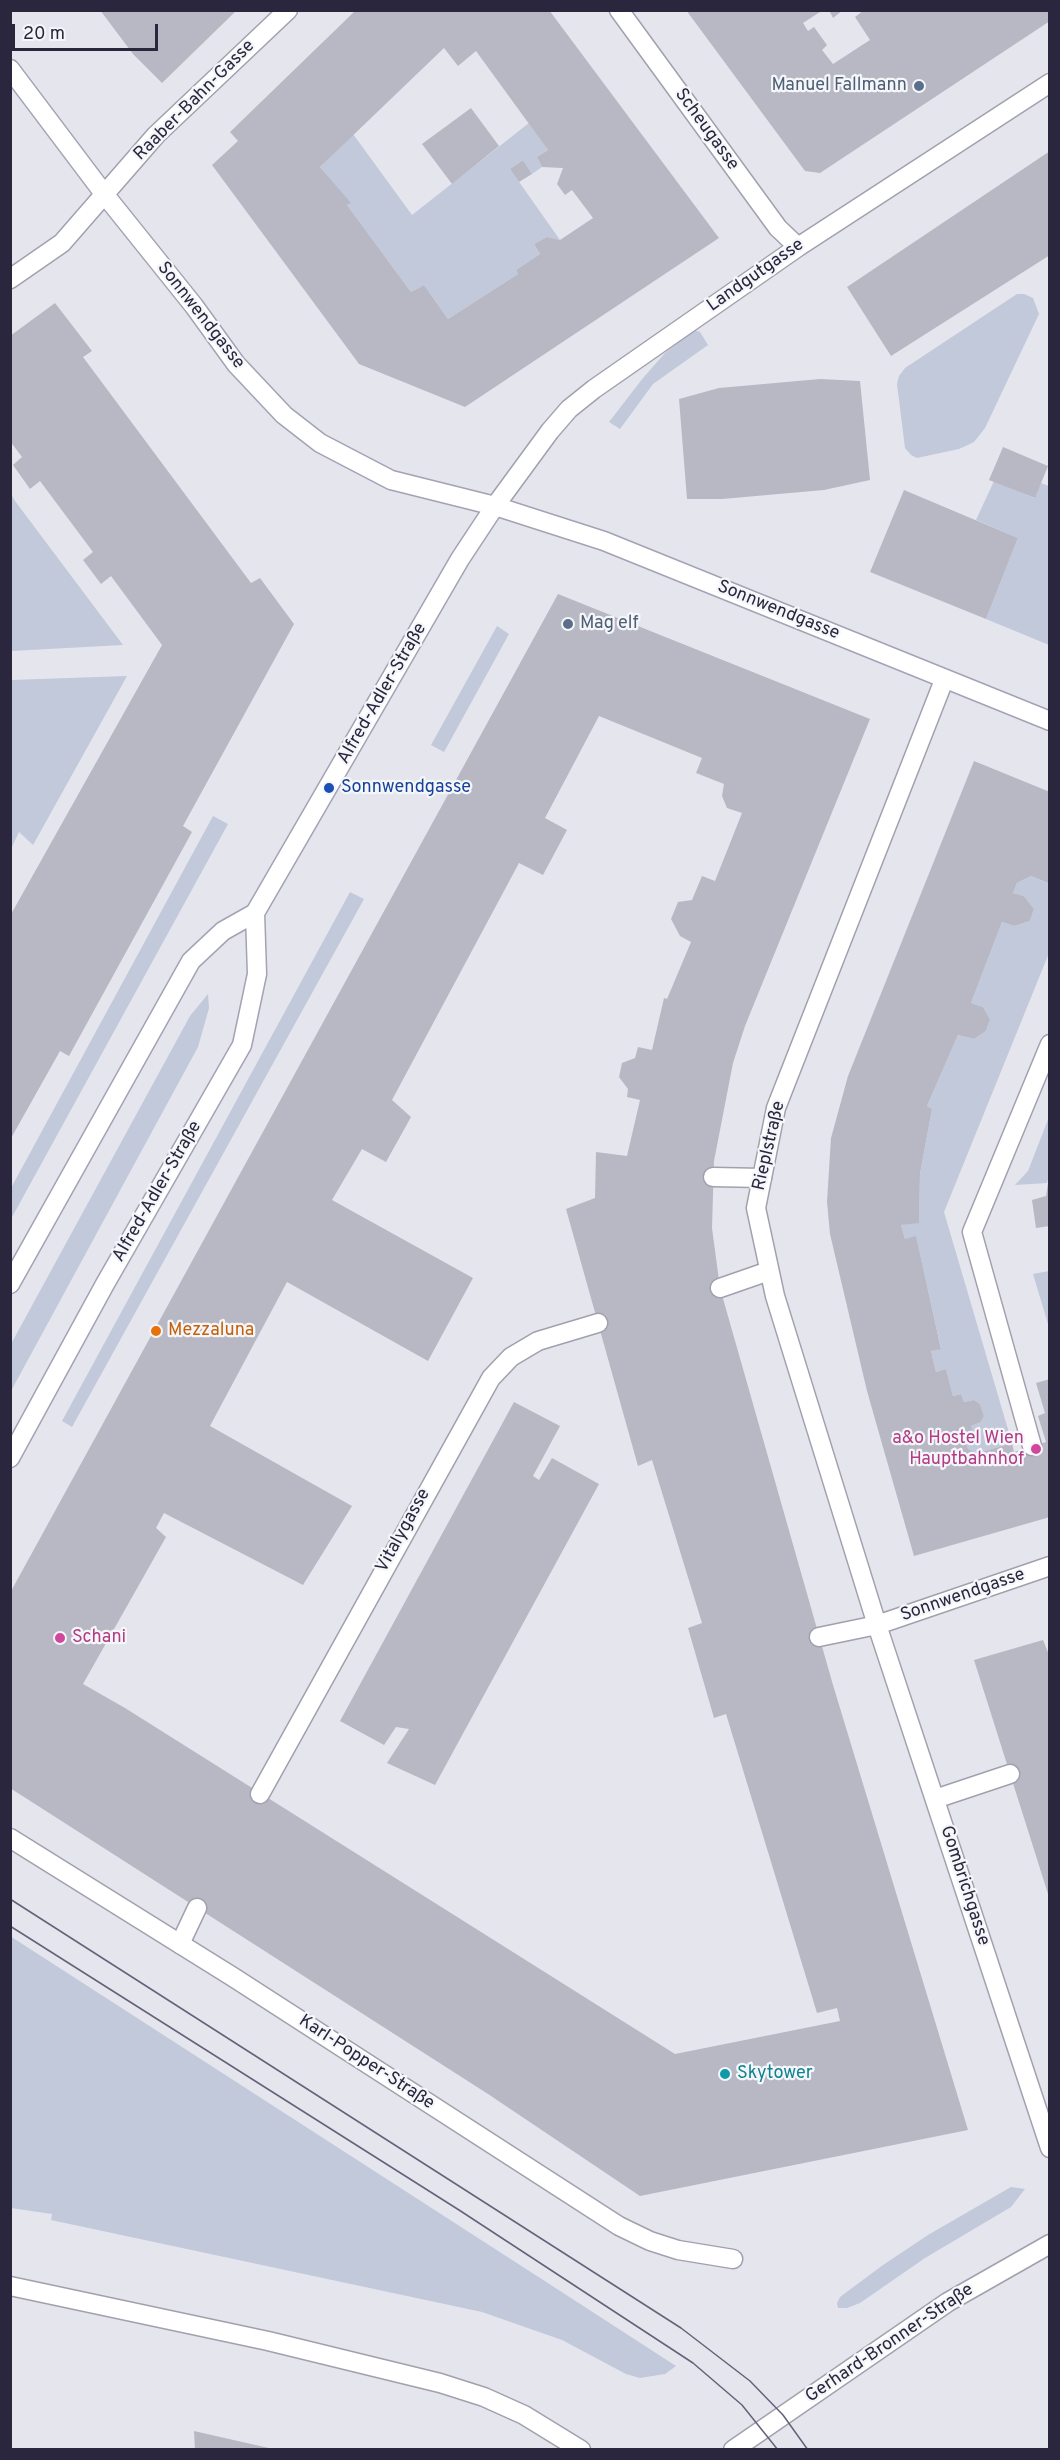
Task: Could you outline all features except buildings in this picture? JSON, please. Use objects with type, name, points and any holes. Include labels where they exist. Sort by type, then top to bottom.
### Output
[{"type":"street","name":"Raaber-Bahn-Gasse","points":[[10,279],[62,243],[156,135],[288,10]]},
{"type":"street","name":"Scheugasse","points":[[619,10],[778,228],[798,247]]},
{"type":"street","name":"Sonnwendgasse","points":[[10,69],[105,195],[194,306],[236,364],[284,415],[320,443],[392,480],[495,506],[604,542],[1050,721]]},
{"type":"street","name":"Landgutgasse","points":[[495,506],[550,430],[569,409],[594,389],[798,247],[1050,83]]},
{"type":"street","name":"Alfred-Adler-Straße","points":[[10,1458],[105,1284],[242,1045],[258,974],[255,913],[460,559],[495,506]]},
{"type":"street","name":"Rieplstraße","points":[[877,1625],[774,1296],[756,1208],[776,1108],[944,680]]},
{"type":"street","points":[[10,1284],[191,961],[223,931],[255,913]]},
{"type":"street","points":[[1032,1446],[972,1232],[1050,1044]]},
{"type":"street","points":[[713,1177],[762,1178]]},
{"type":"street","points":[[720,1288],[769,1271]]},
{"type":"street","name":"Vitalygasse","points":[[260,1794],[491,1378],[511,1357],[538,1341],[598,1323]]},
{"type":"street","name":"Sonnwendgasse","points":[[819,1637],[877,1625],[1050,1566]]},
{"type":"street","name":"Gombrichgasse","points":[[877,1625],[1050,2148]]},
{"type":"street","points":[[935,1799],[1010,1774]]},
{"type":"street","name":"Karl-Popper-Straße","points":[[10,1838],[620,2226],[650,2241],[678,2250],[733,2259]]},
{"type":"street","points":[[180,1944],[196,1908]]},
{"type":"street","name":"Gerhard-Bronner-Straße","points":[[733,2450],[948,2302],[1050,2244]]},
{"type":"street","points":[[10,2286],[268,2341],[440,2383],[484,2397],[524,2415],[581,2450]]},
{"type":"shaded area","points":[[529,123],[548,150],[537,157],[542,167],[532,174],[523,160],[510,169],[560,240],[547,237],[534,244],[540,254],[516,270],[518,274],[448,319],[424,285],[411,292],[347,205],[350,203],[320,167],[353,134],[412,215]]},
{"type":"shaded area","points":[[1017,294],[1033,298],[1039,314],[985,428],[974,442],[959,449],[917,458],[911,455],[905,448],[897,384],[899,376],[905,368]]},
{"type":"shaded area","points":[[694,330],[700,332],[708,345],[653,384],[620,429],[609,422],[665,353]]},
{"type":"shaded area","points":[[994,481],[1034,498],[1041,483],[1049,486],[1049,645],[986,619],[1018,538],[976,520]]},
{"type":"shaded area","points":[[11,494],[15,501],[123,645],[11,651]]},
{"type":"shaded area","points":[[497,626],[509,634],[444,752],[431,745]]},
{"type":"shaded area","points":[[127,676],[33,845],[19,832],[11,849],[11,680]]},
{"type":"shaded area","points":[[213,816],[228,824],[11,1219],[11,1188]]},
{"type":"shaded area","points":[[1031,876],[1049,884],[1049,953],[944,1212],[1012,1443],[978,1453],[968,1449],[965,1440],[971,1426],[981,1422],[984,1416],[980,1404],[974,1400],[964,1402],[961,1394],[953,1396],[946,1369],[936,1372],[931,1351],[941,1348],[916,1237],[905,1239],[901,1225],[919,1222],[920,1174],[932,1109],[927,1106],[958,1035],[974,1039],[986,1031],[990,1019],[983,1007],[971,1003],[1002,922],[1014,926],[1030,921],[1034,909],[1024,896],[1013,893],[1017,883]]},
{"type":"shaded area","points":[[350,892],[364,899],[72,1427],[62,1421]]},
{"type":"shaded area","points":[[208,994],[209,1008],[198,1047],[11,1391],[11,1344],[190,1016]]},
{"type":"shaded area","points":[[1049,1117],[1050,1172],[1047,1183],[1015,1185],[1028,1171]]},
{"type":"shaded area","points":[[1049,1271],[1050,1323],[1048,1324],[1033,1274]]},
{"type":"shaded area","points":[[10,1936],[676,2366],[665,2374],[640,2378],[626,2374],[562,2340],[482,2312],[51,2220],[52,2214],[11,2208]]},
{"type":"shaded area","points":[[1011,2187],[1025,2189],[1011,2207],[925,2258],[860,2303],[847,2308],[838,2308],[837,2303],[840,2297],[883,2265],[928,2235]]},
{"type":"tram line","points":[[10,1899],[681,2328],[750,2381],[783,2415],[808,2450]]},
{"type":"tram line","points":[[10,1926],[459,2210],[693,2363],[742,2405],[778,2450]]},
{"type":"place","name":"Manuel Fallmann","points":[[919,86]]},
{"type":"place","name":"Mag elf","points":[[568,624]]},
{"type":"place","name":"Sonnwendgasse","points":[[329,788]]},
{"type":"place","name":"Mezzaluna","points":[[156,1331]]},
{"type":"place","name":"a&o Hostel Wien Hauptbahnhof","points":[[1036,1449]]},
{"type":"place","name":"Schani","points":[[60,1638]]},
{"type":"place","name":"Skytower","points":[[725,2074]]}]
